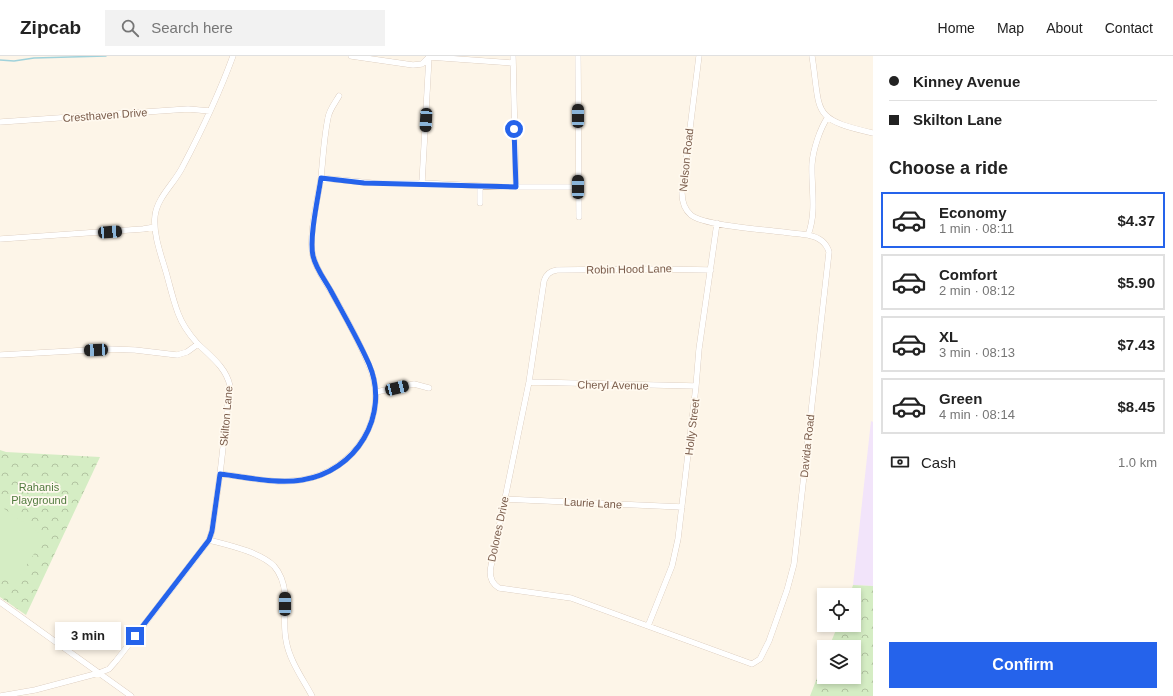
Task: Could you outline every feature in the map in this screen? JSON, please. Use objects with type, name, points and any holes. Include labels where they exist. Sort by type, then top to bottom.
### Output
[{"type":"street","name":"Skilton Lane","points":[[0,696],[20,695],[109,669],[209,540],[212,531],[220,474],[230,386],[224,370],[198,344],[184,325],[176,309],[155,227],[155,216],[158,203],[182,167],[210,111],[233,56]]},
{"type":"street","points":[[351,56],[413,65],[422,64],[429,57],[513,63]]},
{"type":"street","points":[[513,56],[516,187]]},
{"type":"street","points":[[578,56],[578,187],[580,217]]},
{"type":"street","name":"Nelson Road","points":[[699,56],[687,152],[683,200],[684,207],[691,215],[702,221],[808,235]]},
{"type":"street","points":[[812,56],[817,100],[821,110],[828,117],[847,127],[873,133]]},
{"type":"street","points":[[422,183],[429,57]]},
{"type":"street","points":[[220,474],[277,481],[310,479],[333,469],[353,453],[366,436],[371,425],[375,410],[376,392],[374,378],[348,322],[313,256],[312,239],[328,117],[339,96]]},
{"type":"street","name":"Cresthaven Drive","points":[[0,122],[188,109],[210,111]]},
{"type":"street","points":[[808,235],[812,214],[812,159],[823,126],[828,117]]},
{"type":"street","points":[[321,178],[364,183],[578,187]]},
{"type":"street","points":[[480,186],[480,203]]},
{"type":"street","name":"Holly Street","points":[[648,626],[672,566],[678,539],[699,349],[717,223]]},
{"type":"street","points":[[0,239],[155,227]]},
{"type":"street","name":"Davida Road","points":[[756,662],[763,655],[787,590],[794,564],[797,540],[829,253],[828,247],[823,241],[808,235]]},
{"type":"street","name":"Robin Hood Lane","points":[[548,273],[557,270],[711,270]]},
{"type":"street","name":"Dolores Drive","points":[[548,273],[544,281],[528,382],[490,571],[491,579],[494,585],[502,589],[571,598],[748,664],[756,662]]},
{"type":"street","points":[[0,356],[108,349],[135,350],[177,355],[187,352],[198,344]]},
{"type":"street","name":"Cheryl Avenue","points":[[528,382],[696,386]]},
{"type":"street","points":[[376,392],[414,384],[429,388]]},
{"type":"street","name":"Laurie Lane","points":[[505,499],[682,507]]},
{"type":"street","points":[[209,540],[263,558],[280,573],[285,591],[284,626],[287,646],[312,696]]},
{"type":"street","points":[[0,602],[131,696]]},
{"type":"shaded area","points":[[871,421],[873,422],[873,586],[853,585]]},
{"type":"green space","name":"Rahanis Playground","points":[[0,450],[6,452],[100,457],[26,615],[0,597]]},
{"type":"green space","points":[[0,506],[45,537],[15,583],[0,573]]},
{"type":"green space","points":[[853,585],[873,586],[873,696],[810,696],[817,678],[817,684],[861,684],[861,640],[832,640],[835,632],[861,632],[861,588],[852,588]]},
{"type":"waterway","points":[[0,60],[14,61],[34,58],[106,56]]},
{"type":"route","points":[[135,636],[209,540],[216,508],[220,474],[277,481],[310,479],[326,473],[347,459],[364,440],[371,425],[376,402],[374,378],[348,322],[313,256],[312,239],[321,178],[364,183],[422,183],[516,187],[514,129]]}]
